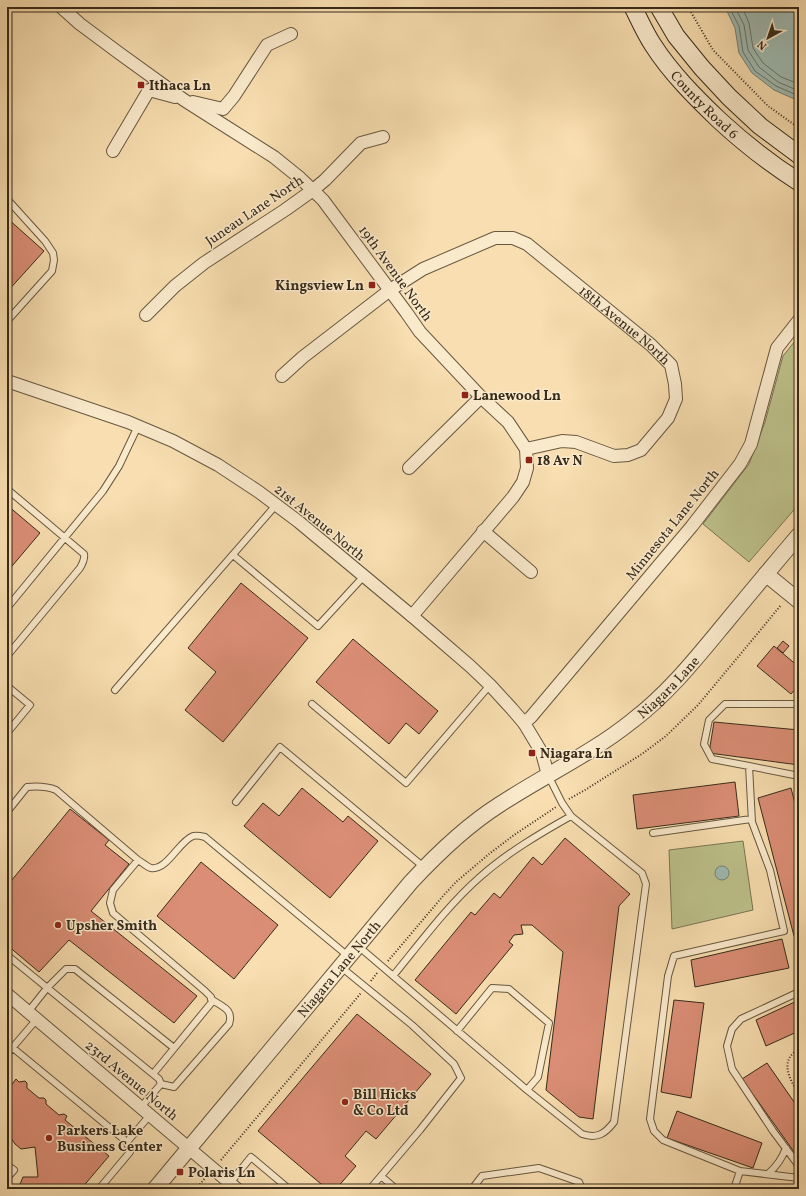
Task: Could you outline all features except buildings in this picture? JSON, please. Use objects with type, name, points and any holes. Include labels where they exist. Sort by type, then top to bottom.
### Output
[{"type":"main road","name":"County Road 6","points":[[633,7],[652,44],[677,76],[704,105],[755,152],[799,182]]},
{"type":"main road","name":"County Road 6","points":[[659,7],[676,36],[702,68],[729,97],[760,126],[799,155]]},
{"type":"street","name":"19th Avenue North","points":[[61,7],[114,49],[184,100],[274,157],[313,190],[323,200],[339,221],[420,332],[481,397],[508,422],[526,449]]},
{"type":"street","points":[[113,151],[149,90],[223,109],[234,96],[267,45],[291,34]]},
{"type":"street","name":"Juneau Lane North","points":[[146,315],[175,286],[204,263],[313,190],[325,180],[361,143],[383,137]]},
{"type":"street","name":"18th Avenue North","points":[[282,376],[303,357],[390,290],[423,269],[495,238],[513,238],[527,244],[651,346],[670,365],[675,384],[676,399],[668,418],[641,450],[628,456],[614,456],[576,442],[562,441],[526,449]]},
{"type":"street","name":"Minnesota Lane North","points":[[524,723],[531,717],[692,526],[740,464],[750,444],[777,348],[799,320]]},
{"type":"street","name":"21st Avenue North","points":[[7,381],[138,426],[218,465],[259,492],[412,616],[490,685],[524,723],[542,753],[548,775]]},
{"type":"street","points":[[409,468],[481,397]]},
{"type":"street","points":[[412,616],[513,497],[522,482],[526,468],[526,449]]},
{"type":"street","points":[[483,531],[496,544],[531,572]]},
{"type":"street","points":[[799,535],[766,574],[799,601]]},
{"type":"street","name":"Niagara Lane","points":[[548,775],[574,761],[615,735],[650,707],[688,668],[766,574]]},
{"type":"street","name":"Niagara Lane North","points":[[155,1189],[425,868],[446,846],[485,814],[548,775]]},
{"type":"street","name":"23rd Avenue North","points":[[7,994],[234,1186]]},
{"type":"lane","points":[[7,199],[45,241],[53,253],[54,260],[52,271],[7,321]]},
{"type":"lane","points":[[7,608],[111,480],[138,426]]},
{"type":"lane","points":[[7,489],[84,554],[83,563],[7,656]]},
{"type":"lane","points":[[115,690],[276,505]]},
{"type":"lane","points":[[233,555],[318,626],[364,576]]},
{"type":"lane","points":[[312,704],[406,783],[490,685]]},
{"type":"lane","points":[[7,686],[30,705],[7,733]]},
{"type":"lane","points":[[799,704],[725,704],[709,720],[704,744],[712,759],[799,776]]},
{"type":"lane","points":[[236,802],[280,747],[425,868]]},
{"type":"lane","points":[[749,766],[752,822],[770,870],[784,931],[674,956],[668,976],[650,1120],[654,1131],[663,1140],[740,1171],[799,1178]]},
{"type":"lane","points":[[350,957],[393,976],[527,1090],[582,1134],[589,1136],[598,1135],[607,1131],[614,1122],[646,884],[642,873],[571,816],[562,804],[548,775]]},
{"type":"lane","points":[[7,812],[27,787],[47,786],[56,790],[138,860],[150,868],[156,868],[163,865],[188,839],[194,836],[205,837],[350,957],[412,1025],[454,1064],[461,1078],[370,1189]]},
{"type":"lane","points":[[393,976],[454,903],[480,877],[536,836],[571,816]]},
{"type":"lane","points":[[653,833],[752,819]]},
{"type":"lane","points":[[138,860],[113,890],[110,903],[113,913],[205,990],[211,999],[228,1011],[231,1018],[229,1024],[174,1087],[161,1084]]},
{"type":"lane","points":[[7,955],[159,1079],[161,1084]]},
{"type":"lane","points":[[7,1054],[13,1048],[47,988],[66,969],[75,969],[174,1048]]},
{"type":"lane","points":[[457,1031],[492,988],[509,989],[521,999],[549,1023],[538,1077],[527,1090]]},
{"type":"lane","points":[[799,992],[741,1019],[732,1029],[727,1046],[732,1069],[799,1167]]},
{"type":"lane","points":[[153,1074],[212,1002],[211,999]]},
{"type":"lane","points":[[13,1048],[127,1142],[130,1152],[99,1189]]},
{"type":"lane","points":[[127,1142],[161,1084]]},
{"type":"lane","points":[[768,1174],[777,1166],[786,1148]]},
{"type":"lane","points":[[234,1186],[251,1157],[289,1189]]},
{"type":"lane","points":[[7,1165],[14,1170],[7,1178]]},
{"type":"lane","points":[[472,1189],[482,1176],[539,1168],[578,1182],[582,1189]]},
{"type":"lane","points":[[734,1189],[740,1171]]},
{"type":"lane","points":[[381,1176],[396,1189]]},
{"type":"path","points":[[688,7],[714,50],[768,106],[799,128]]},
{"type":"path","points":[[799,1048],[790,1058],[787,1068],[790,1081],[799,1094]]},
{"type":"path","points":[[196,1189],[207,1176]]},
{"type":"green space","points":[[799,336],[799,504],[749,562],[703,524],[749,464],[765,422],[783,356]]},
{"type":"green space","points":[[743,841],[753,910],[672,929],[669,850]]},
{"type":"water","points":[[725,7],[799,7],[799,101],[774,90],[752,73],[739,53],[735,28]]},
{"type":"water","points":[[719,866],[725,866],[729,870],[729,876],[725,880],[719,880],[715,876],[715,870]]},
{"type":"place","name":"Ithaca Ln","points":[[141,85]]},
{"type":"place","name":"Kingsview Ln","points":[[372,285]]},
{"type":"place","name":"Lanewood Ln","points":[[465,395]]},
{"type":"place","name":"18 Av N","points":[[529,460]]},
{"type":"place","name":"Niagara Ln","points":[[532,753]]},
{"type":"place","name":"Upsher Smith","points":[[58,925]]},
{"type":"place","name":"Bill Hicks & Co Ltd","points":[[345,1102]]},
{"type":"place","name":"Parkers Lake Business Center","points":[[49,1138]]},
{"type":"place","name":"Polaris Ln","points":[[180,1172]]}]
